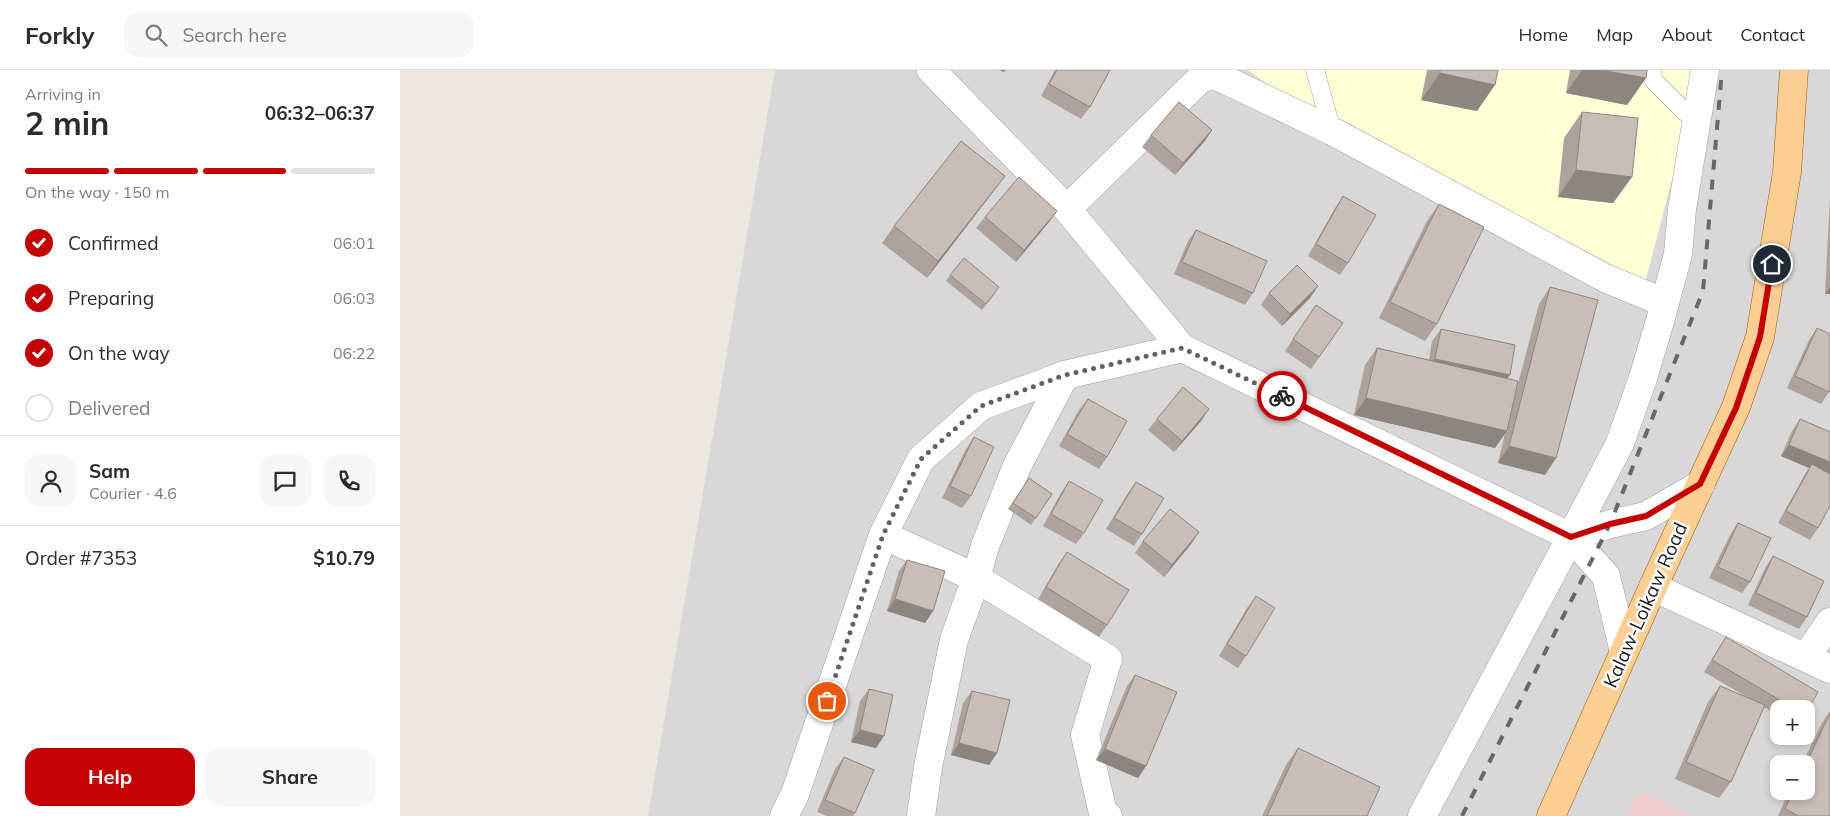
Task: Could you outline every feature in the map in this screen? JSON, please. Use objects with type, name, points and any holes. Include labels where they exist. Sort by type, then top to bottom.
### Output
[{"type":"main road","name":"Kalaw-Loikaw Road","points":[[1551,816],[1653,587],[1736,408],[1760,337],[1787,172],[1794,70]]},
{"type":"street","points":[[930,70],[1067,209],[1182,348],[1571,537],[1606,576],[1624,652]]},
{"type":"street","points":[[1422,816],[1620,443],[1643,378],[1678,254],[1682,209],[1705,70]]},
{"type":"street","points":[[1067,209],[1199,80],[1210,72],[1332,131],[1605,278],[1665,303]]},
{"type":"street","points":[[784,816],[795,794],[883,535],[921,459],[981,406],[1065,375],[1182,348]]},
{"type":"street","points":[[921,816],[928,767],[954,640],[985,546],[1017,466],[1065,375]]},
{"type":"street","points":[[1571,537],[1610,524],[1646,516],[1700,484]]},
{"type":"street","points":[[883,535],[976,578],[1108,659],[1085,735],[1103,813],[1108,816]]},
{"type":"street","points":[[1653,587],[1830,669]]},
{"type":"street","points":[[1806,657],[1830,622]]},
{"type":"lane","points":[[1315,70],[1332,131]]},
{"type":"lane","points":[[1651,70],[1654,81],[1685,112],[1697,118]]},
{"type":"shaded area","points":[[775,70],[1830,70],[1830,816],[648,816]]},
{"type":"shaded area","points":[[1248,70],[1692,70],[1677,161],[1645,283],[1327,112],[1267,84]]},
{"type":"shaded area","points":[[1639,792],[1692,816],[1628,816]]},
{"type":"building","points":[[1057,70],[1110,70],[1090,107],[1049,84]]},
{"type":"building","points":[[1440,70],[1498,70],[1495,85],[1440,73]]},
{"type":"building","points":[[1601,70],[1647,70],[1646,78]]},
{"type":"building","points":[[1179,102],[1212,130],[1183,163],[1151,135]]},
{"type":"building","points":[[1582,112],[1638,118],[1632,177],[1576,170]]},
{"type":"building","points":[[961,141],[1005,176],[938,261],[894,226]]},
{"type":"building","points":[[1019,177],[1057,211],[1024,250],[985,217]]},
{"type":"building","points":[[1343,196],[1376,215],[1348,263],[1316,244]]},
{"type":"building","points":[[1439,204],[1484,227],[1437,324],[1390,302]]},
{"type":"building","points":[[1196,230],[1267,261],[1253,293],[1182,262]]},
{"type":"building","points":[[964,258],[999,287],[986,304],[950,275]]},
{"type":"building","points":[[1297,265],[1318,286],[1290,314],[1269,293]]},
{"type":"building","points":[[1550,287],[1598,300],[1556,458],[1509,446]]},
{"type":"building","points":[[1316,305],[1343,323],[1319,357],[1293,339]]},
{"type":"building","points":[[1817,328],[1830,334],[1829,392],[1795,376]]},
{"type":"building","points":[[1441,329],[1515,345],[1510,375],[1435,359]]},
{"type":"building","points":[[1377,348],[1518,381],[1507,431],[1366,398]]},
{"type":"building","points":[[1183,387],[1209,409],[1182,441],[1157,419]]},
{"type":"building","points":[[1088,399],[1127,421],[1107,457],[1067,434]]},
{"type":"building","points":[[1800,419],[1830,432],[1830,462],[1789,445]]},
{"type":"building","points":[[974,437],[994,447],[971,496],[950,486]]},
{"type":"building","points":[[1812,464],[1830,474],[1830,506],[1818,528],[1786,511]]},
{"type":"building","points":[[1029,478],[1052,494],[1036,518],[1013,503]]},
{"type":"building","points":[[1069,481],[1103,500],[1084,533],[1051,514]]},
{"type":"building","points":[[1136,482],[1164,498],[1142,534],[1114,518]]},
{"type":"building","points":[[1170,509],[1199,532],[1172,565],[1143,541]]},
{"type":"building","points":[[1738,523],[1771,538],[1750,582],[1718,567]]},
{"type":"building","points":[[1067,552],[1129,590],[1107,625],[1046,587]]},
{"type":"building","points":[[1773,556],[1824,581],[1807,617],[1756,593]]},
{"type":"building","points":[[907,560],[945,571],[933,611],[895,599]]},
{"type":"building","points":[[1256,596],[1275,608],[1246,656],[1227,644]]},
{"type":"building","points":[[1726,637],[1818,692],[1813,700],[1780,700],[1712,660]]},
{"type":"building","points":[[1135,675],[1177,692],[1146,766],[1105,749]]},
{"type":"building","points":[[1720,686],[1765,705],[1731,782],[1686,762]]},
{"type":"building","points":[[869,689],[893,695],[884,736],[860,730]]},
{"type":"building","points":[[972,691],[1010,700],[997,753],[959,743]]},
{"type":"building","points":[[1830,713],[1830,816],[1799,816],[1785,809],[1789,800],[1815,800],[1815,755],[1810,755]]},
{"type":"building","points":[[1298,748],[1380,787],[1367,816],[1267,816]]},
{"type":"building","points":[[844,757],[874,770],[855,813],[825,800]]},
{"type":"railway","points":[[1462,816],[1610,524],[1703,291],[1722,70]]},
{"type":"way so far","points":[[827,701],[883,535],[921,459],[981,406],[1065,375],[1182,348],[1282,396]]},
{"type":"route","points":[[1282,396],[1571,537],[1610,524],[1646,516],[1700,484],[1736,408],[1760,337],[1772,264]]}]
